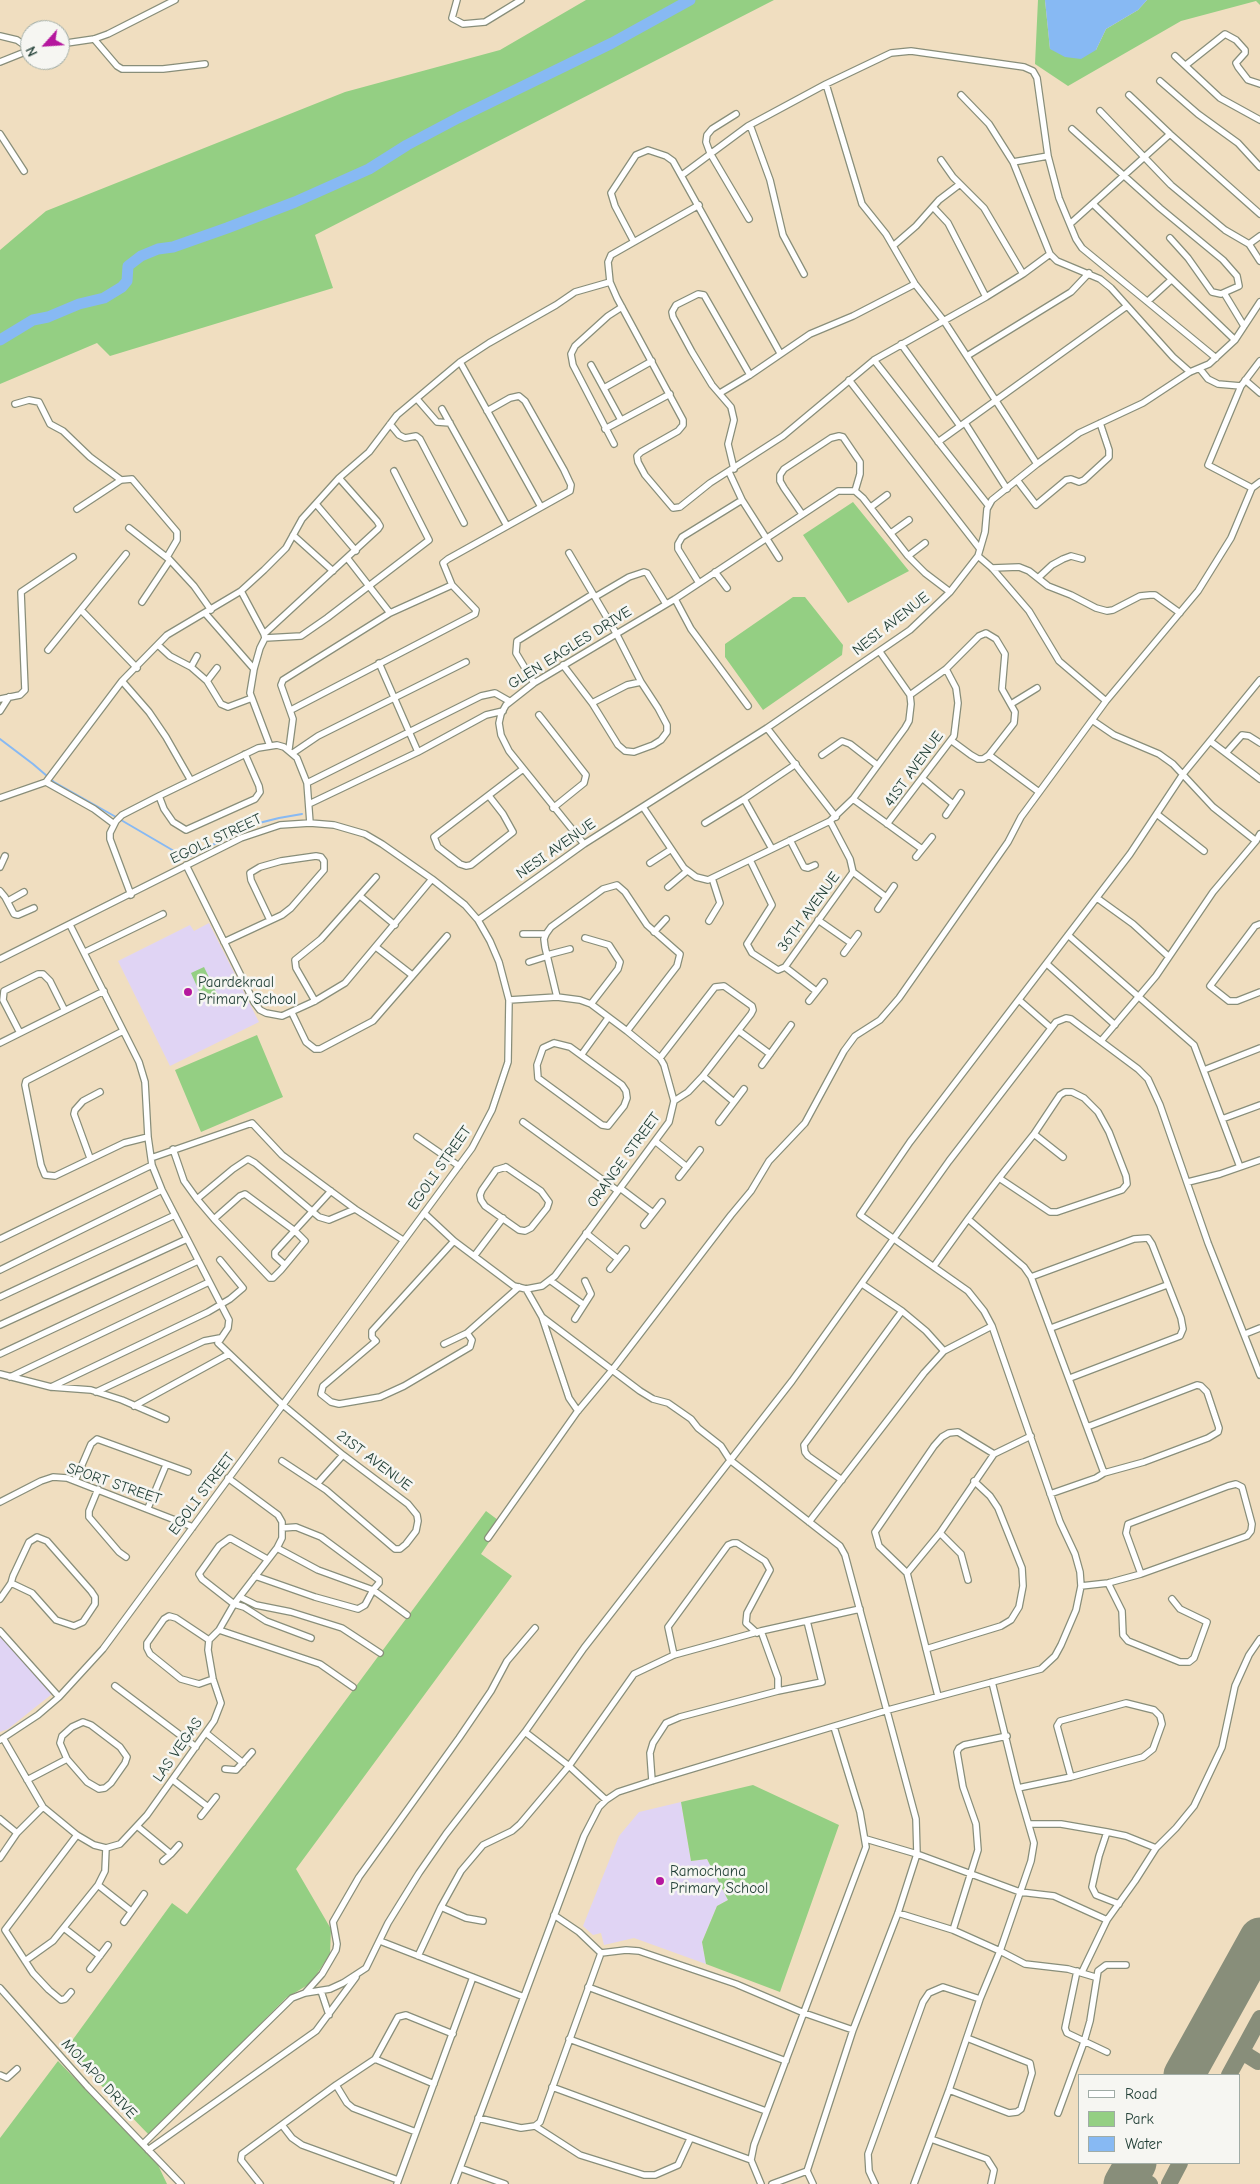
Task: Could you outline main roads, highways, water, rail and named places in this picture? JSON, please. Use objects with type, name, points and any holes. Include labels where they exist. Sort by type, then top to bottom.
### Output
[{"type":"water","points":[[1045,0],[1147,0],[1138,10],[1106,29],[1096,50],[1081,59],[1065,57],[1050,49]]},
{"type":"waterway","points":[[0,340],[33,320],[48,317],[79,304],[104,298],[122,287],[127,281],[128,266],[141,256],[227,228],[295,202],[369,169],[407,145],[458,118],[612,43],[690,0]]},
{"type":"waterway","points":[[0,739],[54,782],[116,817]]},
{"type":"waterway","points":[[121,820],[186,858],[255,824],[302,814]]},
{"type":"place","name":"Paardekraal Primary School","points":[[188,992]]},
{"type":"place","name":"Ramochana Primary School","points":[[660,1881]]}]
